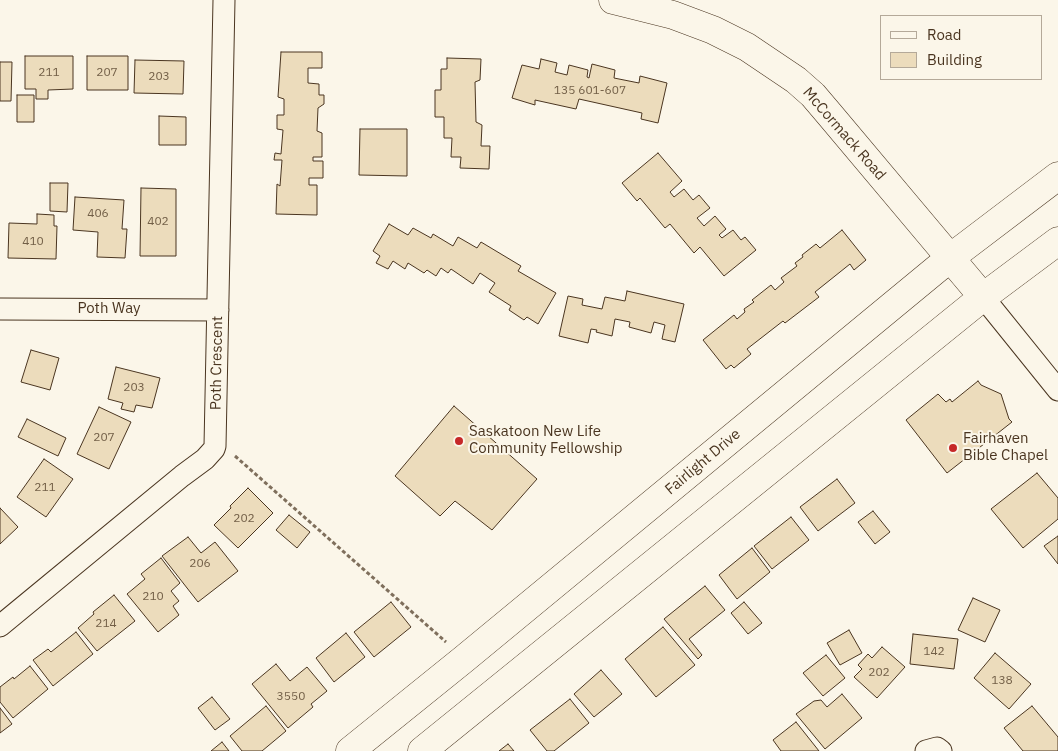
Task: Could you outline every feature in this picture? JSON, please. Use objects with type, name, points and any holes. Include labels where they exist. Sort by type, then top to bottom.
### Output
[{"type":"main road","name":"McCormack Road","points":[[613,0],[676,7],[713,30],[747,47],[796,80],[814,96],[984,297]]},
{"type":"main road","name":"Fairlight Drive","points":[[350,751],[950,258],[1058,176]]},
{"type":"main road","points":[[422,751],[984,297],[1058,241]]},
{"type":"street","name":"Poth Crescent","points":[[0,626],[205,459],[214,449],[216,439],[224,0]]},
{"type":"street","points":[[984,297],[1058,390]]},
{"type":"street","name":"Poth Way","points":[[0,309],[218,310]]},
{"type":"street","points":[[926,751],[937,748],[941,751]]},
{"type":"path","points":[[234,455],[442,639]]},
{"type":"building","points":[[281,52],[322,52],[322,68],[308,68],[308,83],[319,84],[319,95],[324,95],[324,104],[318,108],[317,131],[322,133],[322,157],[313,157],[313,161],[323,161],[323,178],[309,178],[309,185],[317,185],[317,215],[276,214],[277,184],[280,186],[282,160],[274,160],[275,153],[281,154],[283,130],[277,129],[277,115],[284,115],[284,99],[278,97]]},
{"type":"building","points":[[25,56],[73,56],[73,89],[48,90],[48,99],[36,99],[36,89],[25,89]]},
{"type":"building","points":[[87,56],[128,56],[128,90],[87,90]]},
{"type":"building","points":[[447,58],[481,59],[480,80],[475,82],[476,122],[482,125],[481,146],[490,146],[489,169],[460,168],[461,157],[451,157],[452,138],[444,138],[444,117],[435,117],[435,90],[441,90],[441,69],[447,69]]},
{"type":"building","points":[[541,59],[557,63],[555,72],[567,75],[569,65],[588,70],[587,77],[589,78],[592,64],[615,70],[614,78],[639,83],[640,76],[667,83],[658,123],[641,119],[642,113],[579,99],[576,109],[535,100],[535,105],[512,98],[522,65],[539,69]]},
{"type":"building","points":[[135,60],[184,61],[183,94],[134,93]]},
{"type":"building","points":[[0,62],[12,62],[11,101],[0,101]]},
{"type":"building","points":[[17,95],[34,95],[34,122],[17,122]]},
{"type":"building","points":[[159,116],[186,117],[186,145],[159,145]]},
{"type":"building","points":[[360,129],[407,129],[407,176],[359,175]]},
{"type":"building","points":[[658,153],[682,181],[670,192],[674,197],[684,189],[693,200],[699,195],[710,208],[697,218],[704,226],[715,216],[726,229],[719,235],[722,238],[733,230],[741,240],[745,237],[756,250],[724,276],[700,247],[694,253],[670,224],[665,228],[640,198],[637,201],[622,183]]},
{"type":"building","points":[[50,183],[68,183],[67,212],[50,211]]},
{"type":"building","points":[[141,188],[176,189],[176,256],[140,256]]},
{"type":"building","points":[[75,197],[124,200],[122,229],[127,229],[125,258],[97,257],[98,232],[73,230]]},
{"type":"building","points":[[37,214],[54,215],[54,226],[57,226],[56,259],[8,258],[9,223],[37,224]]},
{"type":"building","points":[[389,224],[408,235],[413,228],[431,238],[433,234],[453,246],[458,237],[477,248],[481,242],[521,266],[518,271],[556,293],[538,324],[527,317],[524,320],[509,310],[511,306],[489,292],[495,283],[480,273],[473,284],[451,269],[448,273],[441,268],[436,276],[427,270],[424,273],[408,263],[405,269],[393,261],[388,269],[376,263],[380,256],[373,251]]},
{"type":"building","points":[[842,230],[866,260],[854,270],[850,264],[815,292],[819,297],[785,323],[783,321],[747,349],[751,354],[734,368],[731,365],[726,369],[703,340],[734,315],[737,319],[745,312],[744,309],[754,302],[752,300],[771,285],[775,290],[784,282],[781,278],[797,266],[795,263],[803,257],[802,255],[816,244],[820,248]]},
{"type":"building","points":[[627,291],[684,304],[675,342],[662,339],[665,325],[654,322],[651,333],[629,327],[630,322],[615,319],[612,336],[591,329],[588,343],[559,336],[568,296],[583,299],[582,305],[602,309],[605,297],[625,301]]},
{"type":"building","points":[[31,350],[59,358],[50,390],[21,382]]},
{"type":"building","points":[[116,367],[160,378],[152,408],[136,405],[134,412],[121,409],[123,403],[108,399]]},
{"type":"building","name":"Fairhaven Bible Chapel","points":[[978,381],[981,385],[1001,394],[1009,419],[1012,422],[947,473],[906,420],[938,394],[946,402],[950,399],[952,402]]},
{"type":"building","name":"Saskatoon New Life Community Fellowship","points":[[454,406],[537,479],[492,530],[455,501],[440,516],[395,476]]},
{"type":"building","points":[[99,407],[131,422],[109,469],[77,454]]},
{"type":"building","points":[[27,419],[66,438],[58,456],[18,437]]},
{"type":"building","points":[[44,459],[73,479],[46,517],[17,497]]},
{"type":"building","points":[[1037,473],[1058,498],[1058,519],[1023,548],[991,509]]},
{"type":"building","points":[[837,479],[855,503],[818,531],[800,507]]},
{"type":"building","points":[[248,488],[273,513],[238,548],[214,525]]},
{"type":"building","points":[[0,508],[18,527],[0,544]]},
{"type":"building","points":[[873,511],[890,532],[875,544],[858,522]]},
{"type":"building","points":[[289,515],[310,532],[297,548],[276,530]]},
{"type":"building","points":[[791,517],[809,540],[772,569],[754,546]]},
{"type":"building","points":[[1058,536],[1058,564],[1044,546]]},
{"type":"building","points":[[188,537],[201,553],[215,542],[238,571],[198,602],[162,556]]},
{"type":"building","points":[[752,548],[770,572],[737,599],[719,575]]},
{"type":"building","points":[[161,558],[180,583],[171,591],[179,601],[173,606],[179,615],[158,632],[127,594],[145,579],[141,574]]},
{"type":"building","points":[[705,586],[725,610],[689,639],[702,655],[698,659],[664,619]]},
{"type":"building","points":[[114,595],[135,621],[97,651],[78,628],[94,614],[93,612]]},
{"type":"building","points":[[973,598],[1000,610],[985,642],[958,630]]},
{"type":"building","points":[[391,602],[411,627],[374,657],[354,632]]},
{"type":"building","points":[[744,602],[762,623],[748,634],[731,613]]},
{"type":"building","points":[[663,627],[695,665],[656,697],[625,659]]},
{"type":"building","points":[[849,630],[862,653],[840,665],[827,643]]},
{"type":"building","points":[[76,632],[93,654],[53,686],[33,660],[48,649],[51,652]]},
{"type":"building","points":[[346,633],[365,657],[334,682],[316,658]]},
{"type":"building","points":[[913,634],[958,639],[954,669],[910,664]]},
{"type":"building","points":[[882,647],[905,667],[877,698],[854,677],[862,669],[858,665],[868,654],[872,658]]},
{"type":"building","points":[[995,653],[1031,684],[1009,709],[974,678]]},
{"type":"building","points":[[826,655],[845,678],[823,696],[803,673]]},
{"type":"building","points":[[276,664],[290,681],[307,667],[327,691],[311,704],[313,707],[288,728],[252,684]]},
{"type":"building","points":[[30,666],[48,689],[13,718],[0,702],[0,687]]},
{"type":"building","points":[[601,670],[622,694],[594,717],[574,694]]},
{"type":"building","points":[[842,694],[862,718],[825,749],[796,714],[814,701],[821,700],[827,707]]},
{"type":"building","points":[[212,697],[230,719],[215,730],[198,708]]},
{"type":"building","points":[[570,699],[589,723],[554,751],[547,751],[530,730]]},
{"type":"building","points":[[266,706],[286,731],[262,751],[242,751],[230,736]]},
{"type":"building","points":[[1032,706],[1058,737],[1058,751],[1023,751],[1004,728]]},
{"type":"building","points":[[0,708],[12,724],[0,733]]},
{"type":"building","points":[[796,722],[819,751],[781,751],[773,740]]},
{"type":"building","points":[[222,742],[229,751],[211,751]]},
{"type":"building","points":[[508,744],[514,751],[499,751]]},
{"type":"place","name":"Saskatoon New Life Community Fellowship","points":[[459,441]]},
{"type":"place","name":"Fairhaven Bible Chapel","points":[[953,448]]}]
